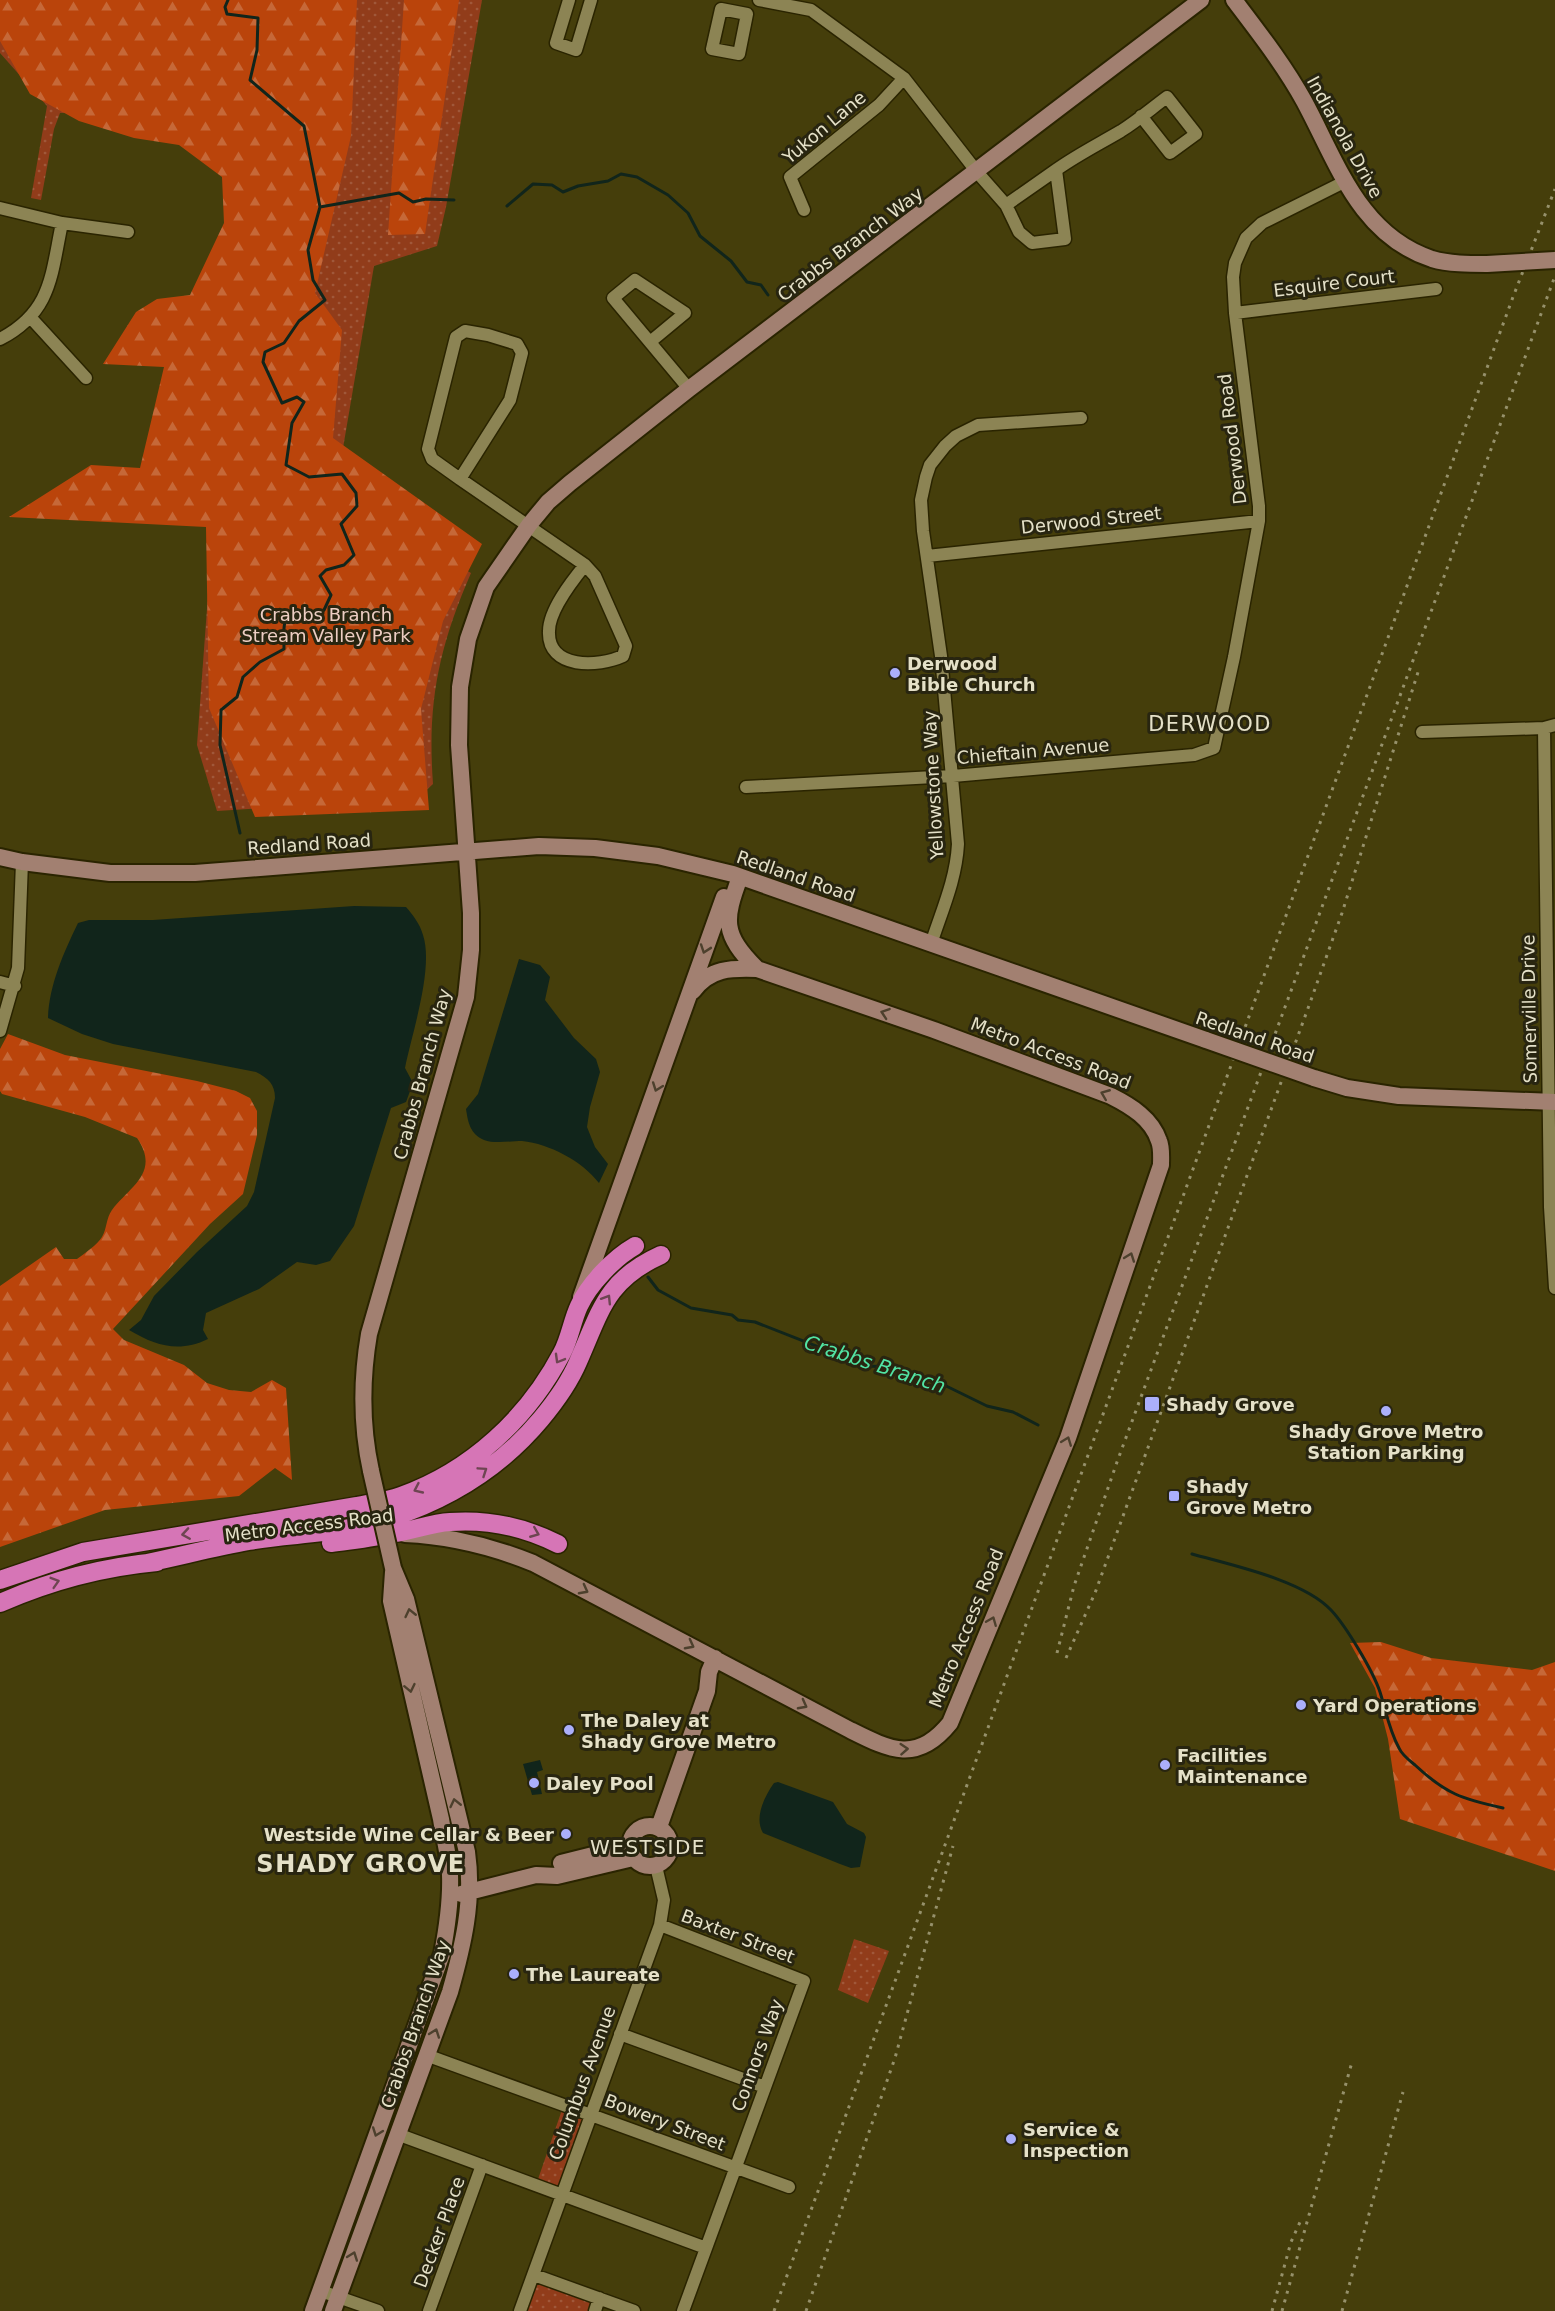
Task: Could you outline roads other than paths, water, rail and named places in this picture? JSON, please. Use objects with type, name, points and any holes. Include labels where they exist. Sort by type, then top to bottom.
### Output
[{"type":"highway","points":[[579,1305],[607,1268],[620,1255],[634,1246]]},
{"type":"highway","points":[[147,1563],[251,1541],[345,1529],[392,1519],[446,1496],[501,1460],[526,1436],[563,1391],[578,1363],[599,1312],[615,1287],[638,1267],[661,1255]]},
{"type":"highway","name":"Metro Access Road","points":[[0,1580],[83,1552],[338,1510],[400,1497],[422,1487],[466,1462],[490,1445],[524,1410],[563,1352],[579,1305]]},
{"type":"highway","points":[[395,1534],[450,1522],[496,1523],[534,1532],[558,1544]]},
{"type":"highway","name":"Metro Access Road","points":[[0,1603],[68,1578],[147,1563],[220,1557],[395,1534]]},
{"type":"main road","name":"Crabbs Branch Way","points":[[336,2304],[450,1992],[464,1943],[470,1892],[469,1868],[461,1829],[406,1599],[393,1569],[364,1441],[362,1407],[364,1364],[369,1334],[466,997],[471,950],[471,913],[465,852],[459,722],[460,687],[468,639],[486,587],[529,525],[548,502],[570,483],[689,389],[1201,0]]},
{"type":"main road","name":"Indianola Drive","points":[[1234,0],[1274,52],[1293,82],[1344,182],[1371,221],[1383,232],[1410,249],[1433,259],[1460,264],[1555,260]]},
{"type":"main road","name":"Redland Road","points":[[0,857],[110,873],[195,873],[539,846],[595,848],[658,856],[736,875],[1347,1088],[1400,1096],[1552,1102]]},
{"type":"main road","name":"Metro Access Road","points":[[395,1534],[447,1538],[492,1547],[532,1563],[850,1730],[890,1748],[912,1749],[928,1743],[942,1732],[956,1710],[1068,1438],[1161,1165],[1160,1142],[1150,1124],[1133,1108],[1112,1096],[934,1030],[758,969],[741,953],[728,925],[736,875]]},
{"type":"main road","name":"Metro Access Road","points":[[579,1305],[689,997],[736,875]]},
{"type":"main road","points":[[689,997],[699,983],[717,971],[727,968],[758,969]]},
{"type":"main road","name":"Crabbs Branch Way","points":[[313,2311],[442,1954],[449,1897],[450,1874],[441,1819],[391,1601],[393,1569]]},
{"type":"main road","points":[[658,1827],[707,1690],[709,1672],[715,1658]]},
{"type":"main road","points":[[707,1690],[730,1673],[739,1670]]},
{"type":"main road","points":[[641,1827],[658,1827],[667,1834],[670,1845],[665,1860],[656,1866],[643,1865],[631,1852],[633,1835],[641,1827]]},
{"type":"main road","points":[[449,1897],[536,1875],[557,1876],[631,1852]]},
{"type":"street","points":[[569,0],[556,44],[576,50],[591,0]]},
{"type":"street","points":[[759,0],[811,10],[904,78],[977,172],[1006,205],[1019,232],[1032,243],[1065,239],[1056,170]]},
{"type":"street","name":"Yukon Lane","points":[[804,210],[790,177],[879,105],[904,78]]},
{"type":"street","points":[[1006,205],[1079,153],[1123,130],[1141,116],[1167,97],[1196,134],[1170,153],[1141,116]]},
{"type":"street","name":"Derwood Road","points":[[1214,748],[1234,657],[1259,521],[1236,313],[1233,277],[1235,263],[1246,238],[1262,222],[1344,182]]},
{"type":"street","points":[[0,208],[62,223],[128,232]]},
{"type":"street","points":[[0,339],[16,331],[31,318],[47,293],[62,223]]},
{"type":"street","points":[[650,342],[685,313],[635,280],[613,298],[689,389]]},
{"type":"street","name":"Esquire Court","points":[[1236,313],[1436,289]]},
{"type":"street","points":[[31,318],[86,378]]},
{"type":"street","points":[[460,479],[510,400],[522,353],[517,344],[465,331],[456,337],[428,449],[432,459],[460,479],[529,525],[585,565],[595,576],[626,646],[623,656],[610,662],[588,665],[570,661],[550,644],[551,619],[569,585],[585,565]]},
{"type":"street","name":"Yellowstone Way","points":[[931,944],[949,898],[957,859],[953,776],[941,656],[921,500],[926,477],[938,454],[956,436],[978,425],[1081,418]]},
{"type":"street","name":"Derwood Street","points":[[927,556],[1259,521]]},
{"type":"street","points":[[1422,732],[1550,727]]},
{"type":"street","name":"Somerville Drive","points":[[1550,727],[1552,1102],[1550,1209],[1555,1288]]},
{"type":"street","name":"Chieftain Avenue","points":[[746,787],[953,776],[1194,755],[1214,748]]},
{"type":"street","points":[[0,1032],[15,986],[18,968],[22,862]]},
{"type":"street","points":[[0,982],[15,986]]},
{"type":"street","name":"Columbus Avenue","points":[[520,2311],[660,1925],[664,1900],[656,1866]]},
{"type":"street","name":"Baxter Street","points":[[660,1925],[804,1980]]},
{"type":"street","name":"Connors Way","points":[[683,2311],[804,1980]]},
{"type":"street","points":[[620,2034],[765,2087]]},
{"type":"street","name":"Bowery Street","points":[[426,2055],[789,2187]]},
{"type":"street","points":[[397,2134],[706,2248]]},
{"type":"street","name":"Decker Place","points":[[429,2311],[482,2165]]},
{"type":"street","points":[[534,2275],[634,2311]]},
{"type":"street","points":[[321,2291],[336,2304],[378,2311]]},
{"type":"street","points":[[595,2311],[599,2298]]},
{"type":"waterway","name":"Crabbs Branch","points":[[228,0],[225,7],[227,14],[258,18],[257,50],[250,80],[304,126],[320,207],[308,250],[313,280],[325,300],[299,321],[284,343],[265,352],[263,362],[282,403],[297,397],[304,402],[292,423],[286,465],[309,477],[342,474],[356,493],[357,506],[341,524],[354,555],[344,565],[326,570],[320,576],[331,595],[324,610],[317,617],[294,609],[285,622],[284,649],[260,662],[243,677],[237,697],[221,710],[220,745],[240,833]]},
{"type":"waterway","points":[[507,206],[533,184],[552,185],[563,192],[578,186],[608,181],[621,174],[637,177],[668,195],[688,213],[700,236],[731,261],[747,282],[761,285],[768,295]]},
{"type":"waterway","points":[[320,207],[399,193],[413,202],[426,199],[454,200]]},
{"type":"waterway","name":"Crabbs Branch","points":[[648,1277],[658,1290],[691,1308],[732,1315],[738,1320],[755,1322],[867,1366],[893,1367],[938,1382],[987,1406],[1013,1412],[1038,1425]]},
{"type":"waterway","name":"Crabbs Branch","points":[[1192,1554],[1266,1575],[1319,1599],[1337,1617],[1365,1661],[1380,1692],[1400,1751],[1436,1783],[1455,1794],[1503,1808]]},
{"type":"railway","points":[[774,2311],[1513,297],[1555,189]]},
{"type":"railway","points":[[1057,1653],[1074,1586],[1117,1462],[1555,276]]},
{"type":"railway","points":[[1066,1658],[1095,1593],[1311,1000],[1342,913],[1419,669]]},
{"type":"railway","points":[[806,2311],[895,2058],[953,1846]]},
{"type":"railway","points":[[1282,2311],[1352,2062]]},
{"type":"railway","points":[[1342,2311],[1403,2092]]},
{"type":"railway","points":[[1272,2311],[1291,2242],[1301,2220]]},
{"type":"place","name":"Derwood Bible Church","points":[[895,673]]},
{"type":"place","name":"Shady Grove","points":[[1152,1404]]},
{"type":"place","name":"Shady Grove Metro Station Parking","points":[[1386,1411]]},
{"type":"place","name":"Shady Grove Metro","points":[[1174,1496]]},
{"type":"place","name":"Yard Operations","points":[[1301,1705]]},
{"type":"place","name":"The Daley at Shady Grove Metro","points":[[569,1730]]},
{"type":"place","name":"Facilities Maintenance","points":[[1165,1765]]},
{"type":"place","name":"Daley Pool","points":[[534,1783]]},
{"type":"place","name":"Westside Wine Cellar & Beer","points":[[566,1834]]},
{"type":"place","name":"The Laureate","points":[[514,1974]]},
{"type":"place","name":"Service & Inspection","points":[[1011,2139]]},
{"type":"district","name":"DERWOOD","points":[[1210,724]]},
{"type":"district","name":"WESTSIDE","points":[[648,1847]]},
{"type":"district","name":"SHADY GROVE","points":[[361,1864]]},
{"type":"park label","name":"Crabbs Branch Stream Valley Park","points":[[326,624]]}]
